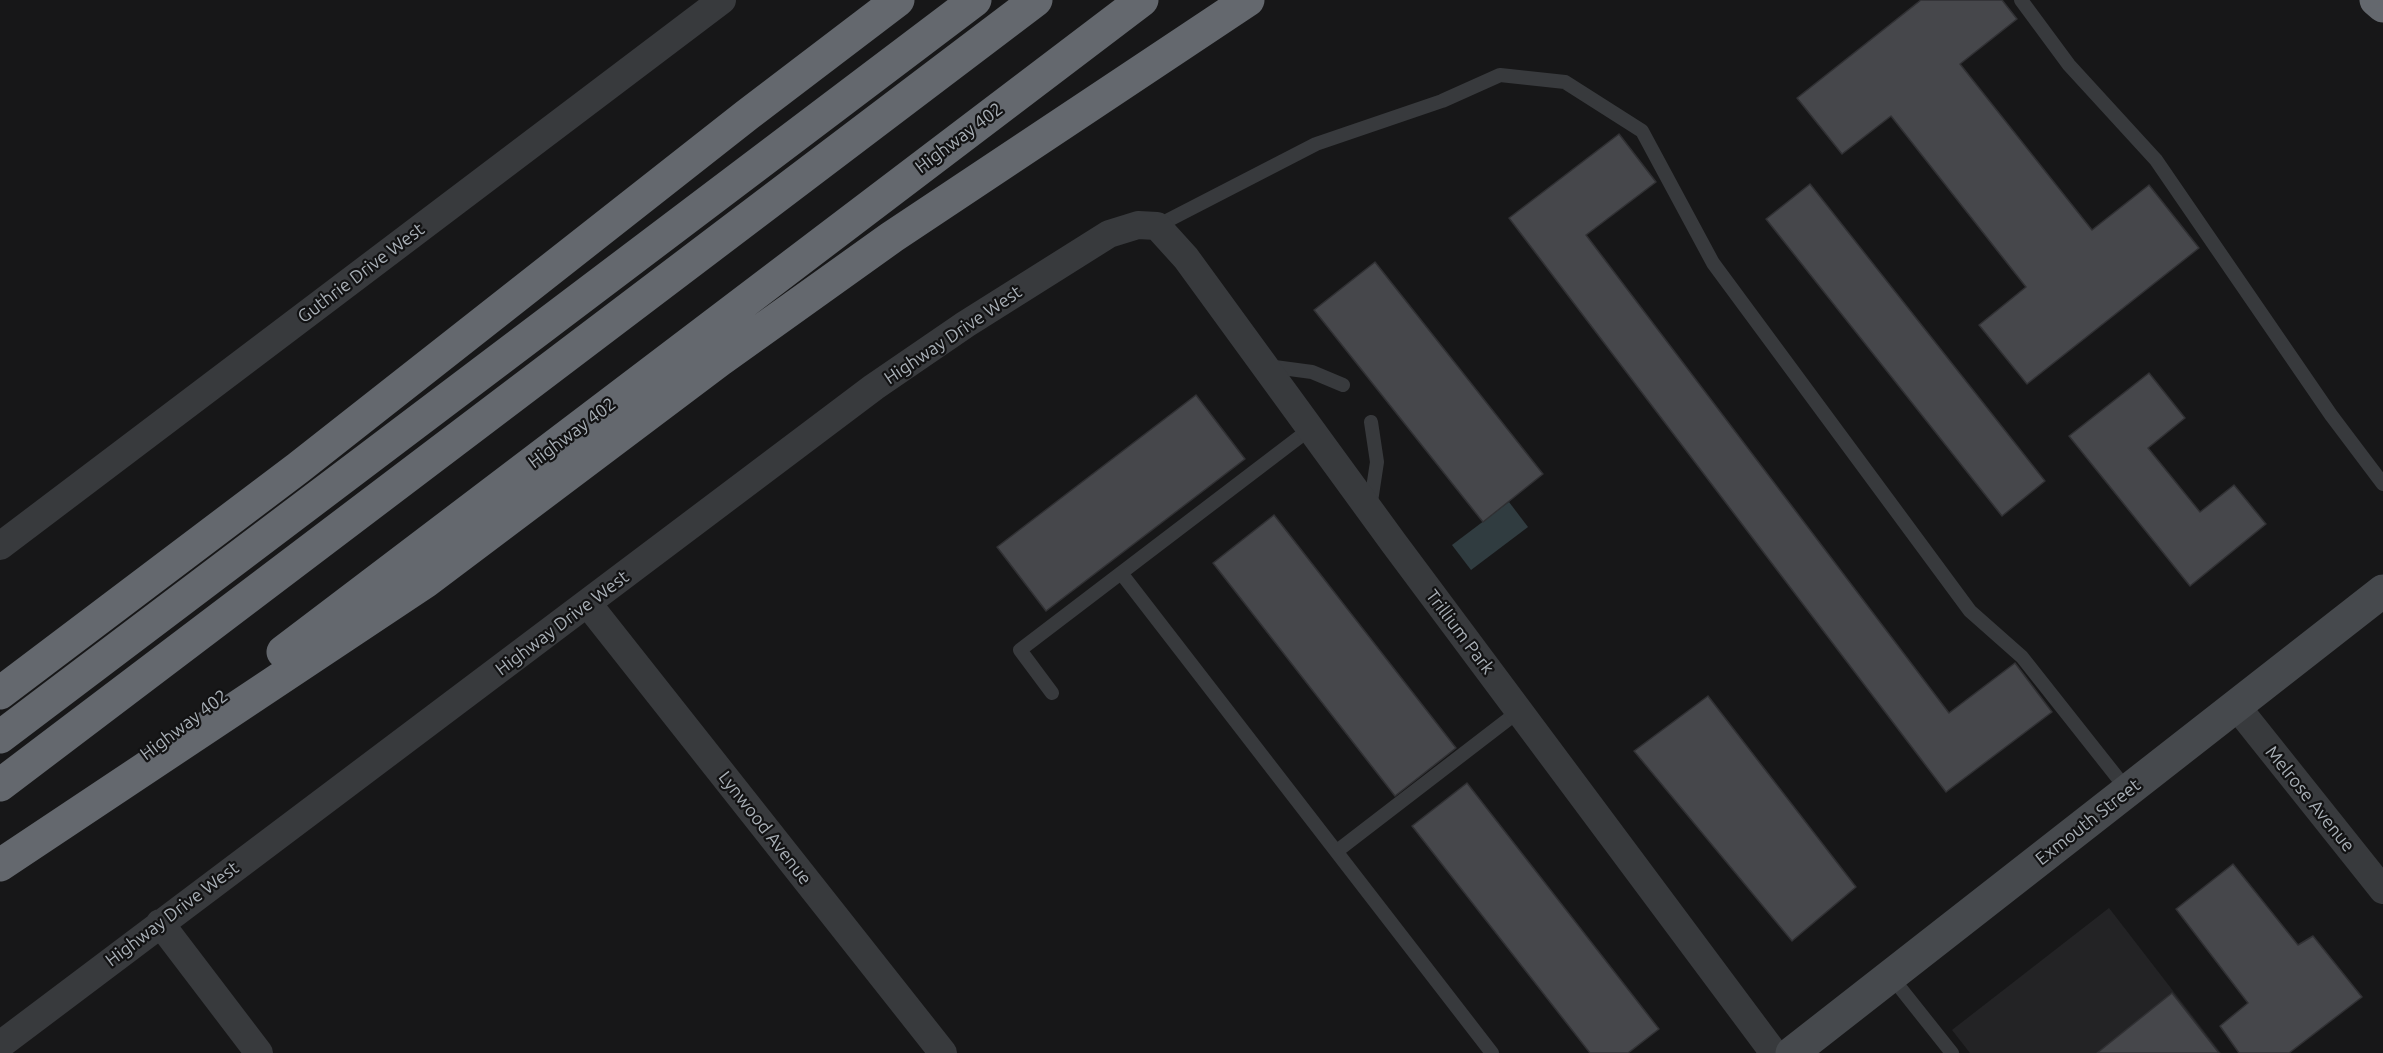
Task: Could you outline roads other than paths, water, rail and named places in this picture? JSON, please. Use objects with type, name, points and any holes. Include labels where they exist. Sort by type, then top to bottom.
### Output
[{"type":"highway","points":[[0,693],[298,468],[738,122],[898,0]]},
{"type":"highway","points":[[0,738],[975,0]]},
{"type":"highway","points":[[0,785],[1036,0]]},
{"type":"highway","name":"Highway 402","points":[[0,864],[409,557],[1142,0]]},
{"type":"highway","points":[[0,864],[425,582],[720,360],[892,237],[1248,0]]},
{"type":"highway","points":[[2376,0],[2383,6]]},
{"type":"main road","name":"Exmouth Street","points":[[1792,1053],[2383,591]]},
{"type":"street","name":"Guthrie Drive West","points":[[0,546],[722,0]]},
{"type":"street","name":"Trillium Park","points":[[1147,226],[1186,258],[1369,510],[1774,1053]]},
{"type":"street","name":"Highway Drive West","points":[[0,1045],[874,387],[957,330],[1109,234],[1147,226]]},
{"type":"street","name":"Lynwood Avenue","points":[[588,604],[943,1053]]},
{"type":"street","name":"Melrose Avenue","points":[[2237,707],[2383,890]]},
{"type":"street","points":[[160,923],[260,1053]]},
{"type":"lane","points":[[2021,0],[2069,65],[2156,160],[2331,415],[2383,484]]},
{"type":"lane","points":[[1147,226],[1316,144],[1442,101],[1500,75],[1565,82],[1642,131],[1720,273],[1970,611],[2022,657],[2128,791]]},
{"type":"lane","points":[[1265,366],[1312,372],[1343,385]]},
{"type":"lane","points":[[1369,510],[1377,462],[1371,422]]},
{"type":"lane","points":[[1052,693],[1020,650],[1310,429]]},
{"type":"lane","points":[[1122,573],[1492,1053]]},
{"type":"lane","points":[[1337,851],[1519,711]]},
{"type":"lane","points":[[1890,975],[1953,1053]]}]
